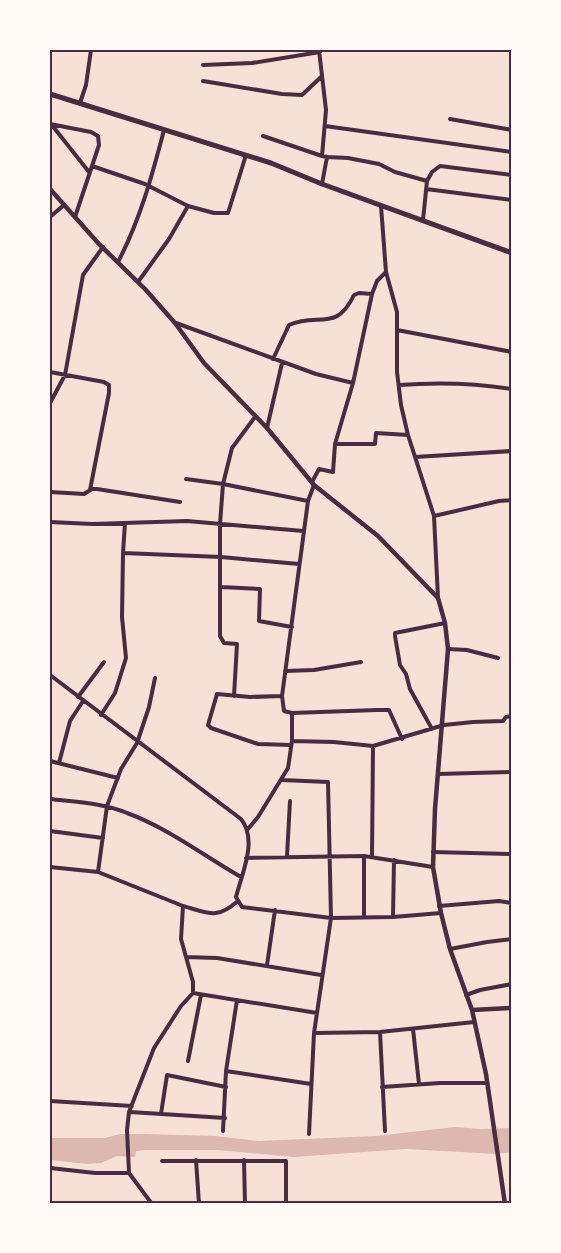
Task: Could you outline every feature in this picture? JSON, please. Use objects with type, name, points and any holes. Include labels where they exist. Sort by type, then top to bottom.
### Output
[{"type":"main road","points":[[50,94],[246,155],[512,253]]},
{"type":"street","points":[[80,103],[86,85],[91,50]]},
{"type":"street","points":[[203,65],[252,63],[319,51],[326,110],[322,156]]},
{"type":"street","points":[[203,81],[302,95],[321,77]]},
{"type":"street","points":[[450,119],[512,130]]},
{"type":"street","points":[[50,124],[91,132],[98,136],[99,145],[75,217]]},
{"type":"street","points":[[50,124],[90,172]]},
{"type":"street","points":[[325,126],[512,152]]},
{"type":"street","points":[[118,262],[129,241],[149,186],[164,129]]},
{"type":"street","points":[[263,136],[322,156],[379,164],[395,172],[427,181]]},
{"type":"street","points":[[92,166],[149,186],[188,206],[214,213],[228,213],[246,155]]},
{"type":"street","points":[[322,184],[327,156]]},
{"type":"street","points":[[423,219],[427,181],[432,172],[440,166],[512,175]]},
{"type":"street","points":[[50,189],[175,323],[204,363],[267,428],[313,483],[378,536],[438,598]]},
{"type":"street","points":[[426,189],[512,200]]},
{"type":"street","points":[[50,220],[50,217],[64,205]]},
{"type":"street","points":[[138,282],[169,239],[188,206]]},
{"type":"street","points":[[381,206],[386,272],[395,300],[398,385],[408,435],[434,516],[438,598],[445,623],[448,649],[444,725],[438,774],[434,867],[439,906],[450,949],[472,1011],[487,1083],[505,1203]]},
{"type":"street","points":[[50,403],[65,375],[83,275],[103,247]]},
{"type":"street","points":[[386,272],[377,281],[372,294],[353,383],[335,444],[333,472],[319,469],[308,501],[282,696],[284,711],[292,713],[389,710],[402,739]]},
{"type":"street","points":[[273,359],[290,325],[298,322],[331,319],[344,311],[354,294],[372,294]]},
{"type":"street","points":[[175,323],[282,363],[353,383]]},
{"type":"street","points":[[397,330],[512,352]]},
{"type":"street","points":[[267,428],[282,363]]},
{"type":"street","points":[[50,372],[104,382],[109,385],[90,490]]},
{"type":"street","points":[[398,385],[476,384],[512,389]]},
{"type":"street","points":[[234,696],[237,644],[224,644],[221,640],[220,524],[223,484],[232,448],[255,417]]},
{"type":"street","points":[[335,444],[375,444],[376,433],[408,435]]},
{"type":"street","points":[[415,457],[512,451]]},
{"type":"street","points":[[186,479],[308,501]]},
{"type":"street","points":[[50,492],[84,494],[98,489],[180,502]]},
{"type":"street","points":[[434,516],[512,500]]},
{"type":"street","points":[[50,522],[92,524],[187,521],[303,531]]},
{"type":"street","points":[[101,715],[116,693],[126,658],[122,617],[124,522]]},
{"type":"street","points":[[123,553],[220,557],[299,564]]},
{"type":"street","points":[[220,587],[260,589],[259,621],[292,627]]},
{"type":"street","points":[[432,729],[400,665],[395,633],[445,623]]},
{"type":"street","points":[[448,649],[466,650],[498,658]]},
{"type":"street","points":[[78,697],[104,662]]},
{"type":"street","points":[[285,671],[314,670],[361,662]]},
{"type":"street","points":[[50,675],[241,819],[248,828],[249,846],[236,897],[242,907],[331,918],[393,917],[441,913]]},
{"type":"street","points":[[98,872],[107,806],[118,778],[138,743],[155,678]]},
{"type":"street","points":[[282,696],[215,695],[209,727],[247,741],[334,742],[373,746],[444,725],[502,721],[512,716]]},
{"type":"street","points":[[59,763],[70,721],[83,701]]},
{"type":"street","points":[[248,828],[258,817],[288,768],[292,713]]},
{"type":"street","points":[[372,857],[373,746]]},
{"type":"street","points":[[50,761],[118,778]]},
{"type":"street","points":[[438,774],[512,772]]},
{"type":"street","points":[[282,780],[328,782],[331,918],[314,1033],[309,1134]]},
{"type":"street","points":[[50,799],[107,806],[149,822],[241,877]]},
{"type":"street","points":[[287,856],[290,801]]},
{"type":"street","points":[[50,831],[103,838]]},
{"type":"street","points":[[433,852],[512,854]]},
{"type":"street","points":[[246,858],[364,856],[434,867]]},
{"type":"street","points":[[364,856],[364,917]]},
{"type":"street","points":[[393,917],[394,860]]},
{"type":"street","points":[[50,867],[98,872],[183,906],[214,914],[225,912],[238,901]]},
{"type":"street","points":[[439,906],[512,903]]},
{"type":"street","points":[[152,1203],[129,1173],[129,1112],[154,1048],[181,1006],[193,993],[193,982],[181,939],[183,906]]},
{"type":"street","points":[[267,965],[274,910]]},
{"type":"street","points":[[450,949],[512,939]]},
{"type":"street","points":[[186,957],[217,958],[321,975]]},
{"type":"street","points":[[466,995],[512,984]]},
{"type":"street","points":[[193,993],[317,1013]]},
{"type":"street","points":[[189,1061],[201,995]]},
{"type":"street","points":[[223,1131],[226,1071],[237,1000]]},
{"type":"street","points":[[472,1011],[512,1008]]},
{"type":"street","points":[[314,1033],[380,1032],[474,1022]]},
{"type":"street","points":[[413,1029],[419,1084]]},
{"type":"street","points":[[380,1032],[385,1131]]},
{"type":"street","points":[[226,1071],[311,1084]]},
{"type":"street","points":[[161,1114],[168,1075],[226,1087]]},
{"type":"street","points":[[382,1088],[419,1084],[487,1083]]},
{"type":"street","points":[[50,1101],[132,1106]]},
{"type":"street","points":[[129,1112],[225,1118]]},
{"type":"street","points":[[196,1160],[199,1203]]},
{"type":"street","points":[[244,1160],[245,1203]]},
{"type":"street","points":[[162,1161],[286,1161],[286,1203]]},
{"type":"street","points":[[50,1168],[95,1173],[129,1173]]},
{"type":"shaded area","points":[[455,1127],[511,1128],[512,1152],[497,1154],[406,1149],[294,1157],[217,1150],[146,1150],[136,1151],[135,1157],[117,1156],[101,1163],[87,1164],[50,1160],[50,1138],[105,1138],[120,1134],[143,1134],[215,1136],[259,1141],[376,1136]]}]
